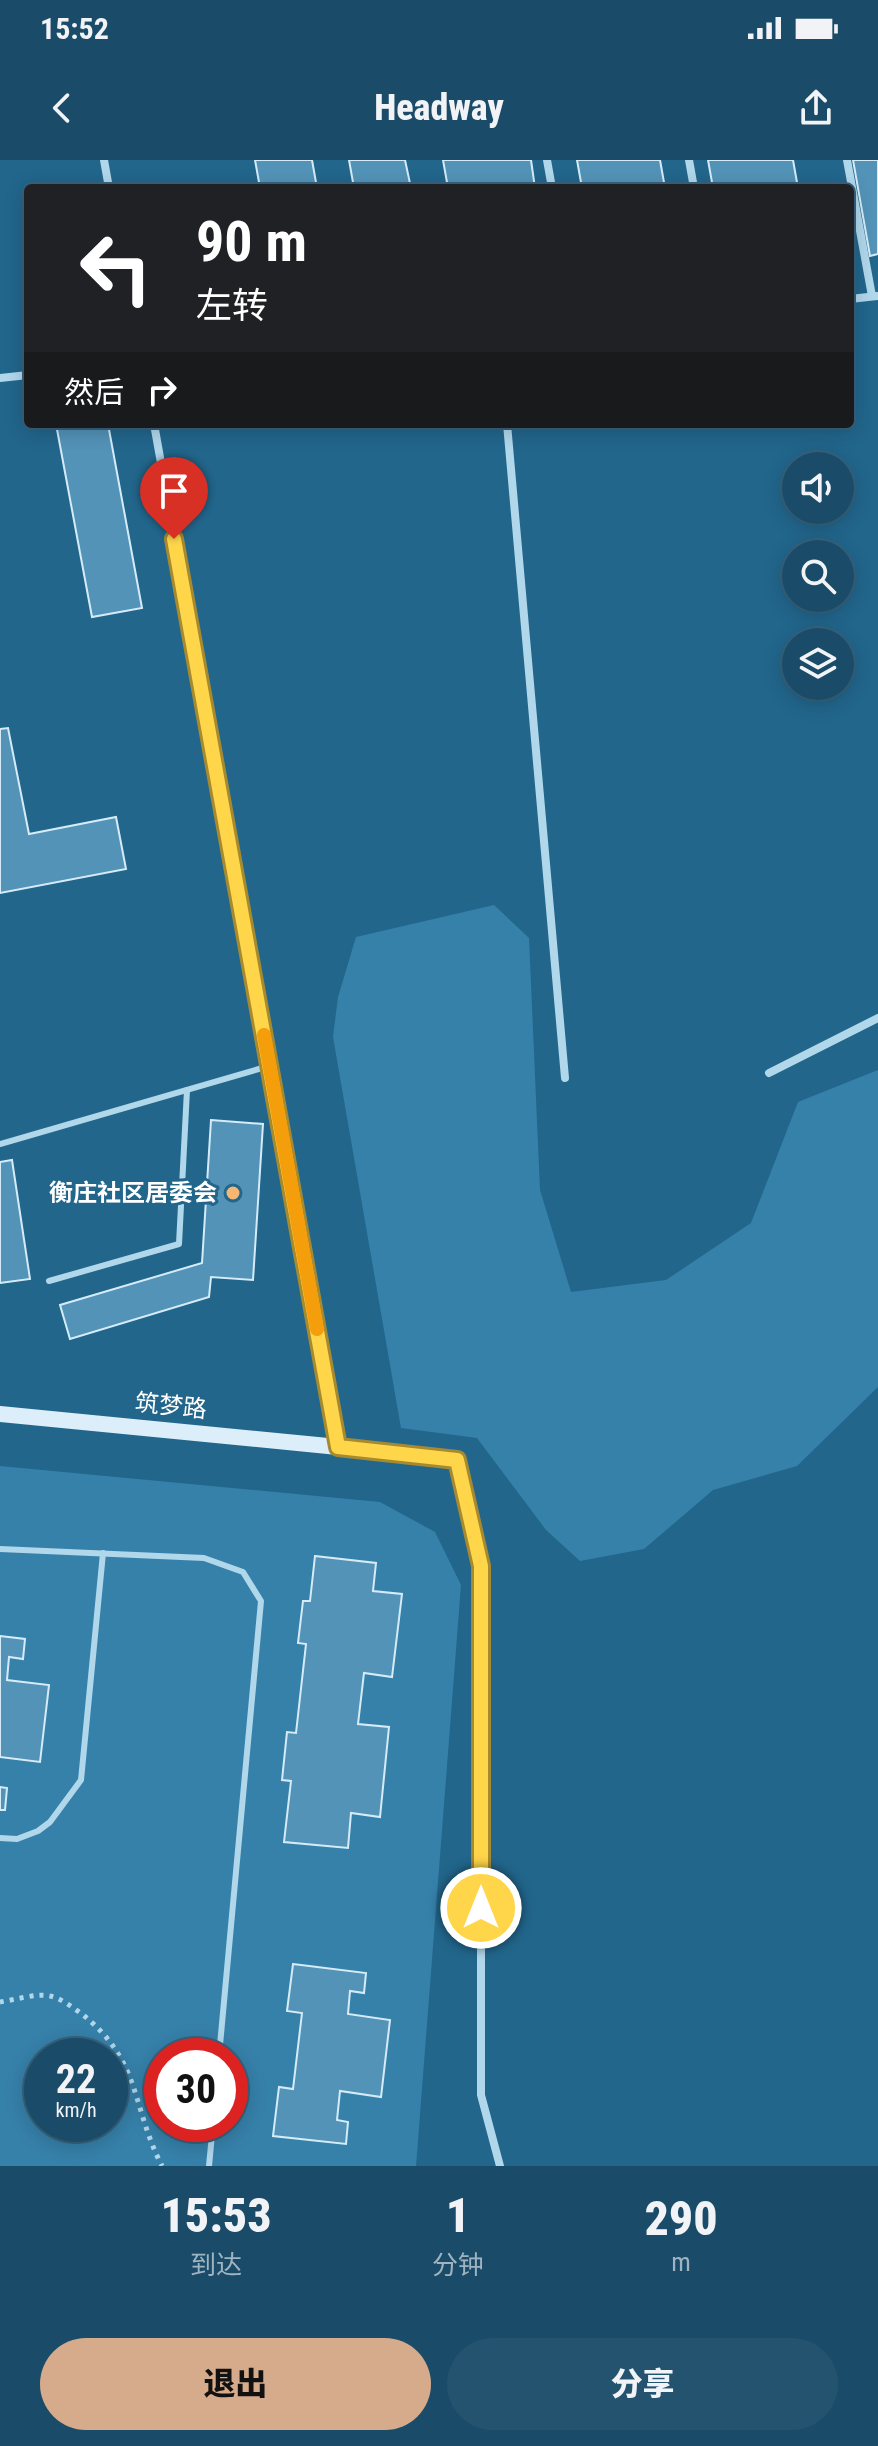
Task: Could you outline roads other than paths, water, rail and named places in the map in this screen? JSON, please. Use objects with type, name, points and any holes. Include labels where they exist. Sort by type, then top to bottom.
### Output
[{"type":"street","points":[[104,160],[108,184]]},
{"type":"street","points":[[547,160],[551,184]]},
{"type":"street","points":[[689,160],[693,184]]},
{"type":"street","points":[[847,160],[852,184]]},
{"type":"street","points":[[854,194],[875,296],[854,299]]},
{"type":"street","points":[[0,378],[24,375]]},
{"type":"street","points":[[155,428],[338,1447],[457,1460],[481,1566],[481,2095],[500,2166]]},
{"type":"street","points":[[507,428],[565,1078]]},
{"type":"street","points":[[769,1073],[878,1018]]},
{"type":"street","name":"筑梦路","points":[[0,1414],[338,1447]]},
{"type":"lane","points":[[0,1144],[269,1066]]},
{"type":"lane","points":[[49,1281],[179,1244],[187,1090]]},
{"type":"lane","points":[[0,1549],[204,1558],[243,1572],[261,1601],[221,2038]]},
{"type":"lane","points":[[0,1838],[17,1839],[38,1831],[50,1822],[81,1780],[103,1553]]},
{"type":"lane","points":[[209,2166],[211,2142]]},
{"type":"place","name":"衡庄社区居委会","points":[[233,1193]]}]
